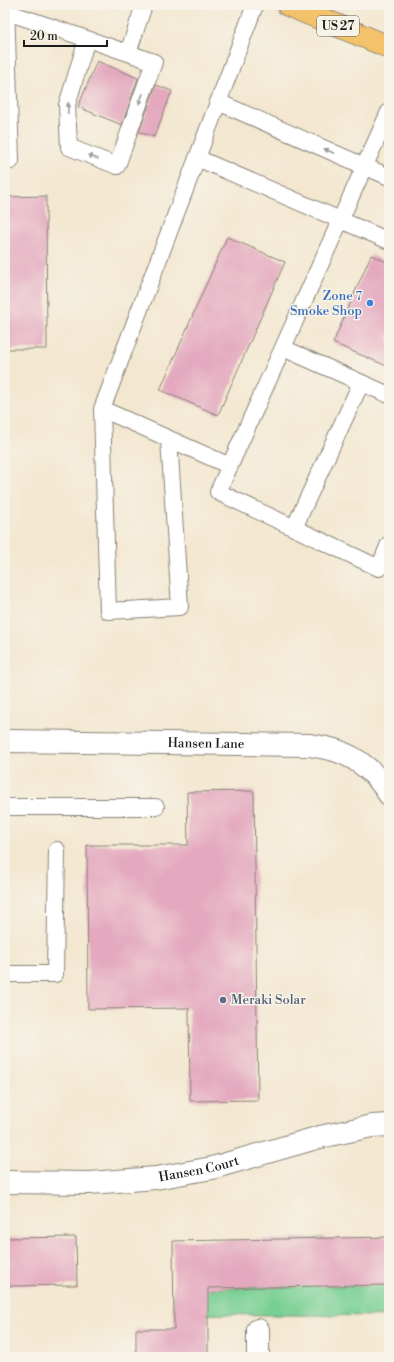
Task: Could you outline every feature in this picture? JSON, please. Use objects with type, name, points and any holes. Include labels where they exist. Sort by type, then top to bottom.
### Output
[{"type":"main road","name":"US 27","points":[[288,5],[389,48]]},
{"type":"street","name":"Hansen Lane","points":[[5,741],[310,745],[339,751],[359,760],[382,782],[389,794]]},
{"type":"street","name":"Hansen Court","points":[[5,1182],[90,1183],[156,1178],[212,1168],[326,1136],[372,1126],[389,1125]]},
{"type":"street","points":[[258,1330],[258,1357]]},
{"type":"lane","points":[[128,53],[144,5]]},
{"type":"lane","points":[[169,439],[180,607],[108,612],[102,409],[255,5]]},
{"type":"lane","points":[[8,161],[6,8],[87,39],[154,62],[117,166],[69,147],[67,105],[87,39]]},
{"type":"lane","points":[[218,102],[389,178]]},
{"type":"lane","points":[[389,112],[218,492],[379,568],[389,544]]},
{"type":"lane","points":[[197,158],[389,241]]},
{"type":"lane","points":[[283,348],[389,395]]},
{"type":"lane","points":[[294,528],[361,383]]},
{"type":"lane","points":[[102,409],[230,466]]},
{"type":"lane","points":[[5,807],[156,807]]},
{"type":"lane","points":[[5,974],[55,974],[57,850]]},
{"type":"green space","points":[[323,1238],[324,1286],[389,1285],[389,1316],[174,1314],[174,1289],[294,1287],[293,1239]]},
{"type":"building","points":[[97,61],[138,78],[122,125],[78,107]]},
{"type":"building","points":[[156,85],[172,91],[154,137],[139,132]]},
{"type":"building","points":[[46,196],[47,349],[5,349],[5,197]]},
{"type":"building","points":[[227,237],[285,262],[218,415],[160,390]]},
{"type":"building","name":"Zone 7 Smoke Shop","points":[[371,255],[389,263],[389,367],[333,343]]},
{"type":"building","points":[[254,791],[258,1100],[190,1101],[189,1008],[88,1009],[87,845],[188,845],[187,792]]},
{"type":"building","points":[[76,1237],[77,1285],[5,1286],[5,1238]]},
{"type":"building","points":[[389,1237],[389,1285],[208,1288],[208,1357],[136,1357],[136,1329],[174,1329],[173,1241]]},
{"type":"place","name":"Zone 7 Smoke Shop","points":[[370,303]]},
{"type":"place","name":"Meraki Solar","points":[[223,1000]]}]
